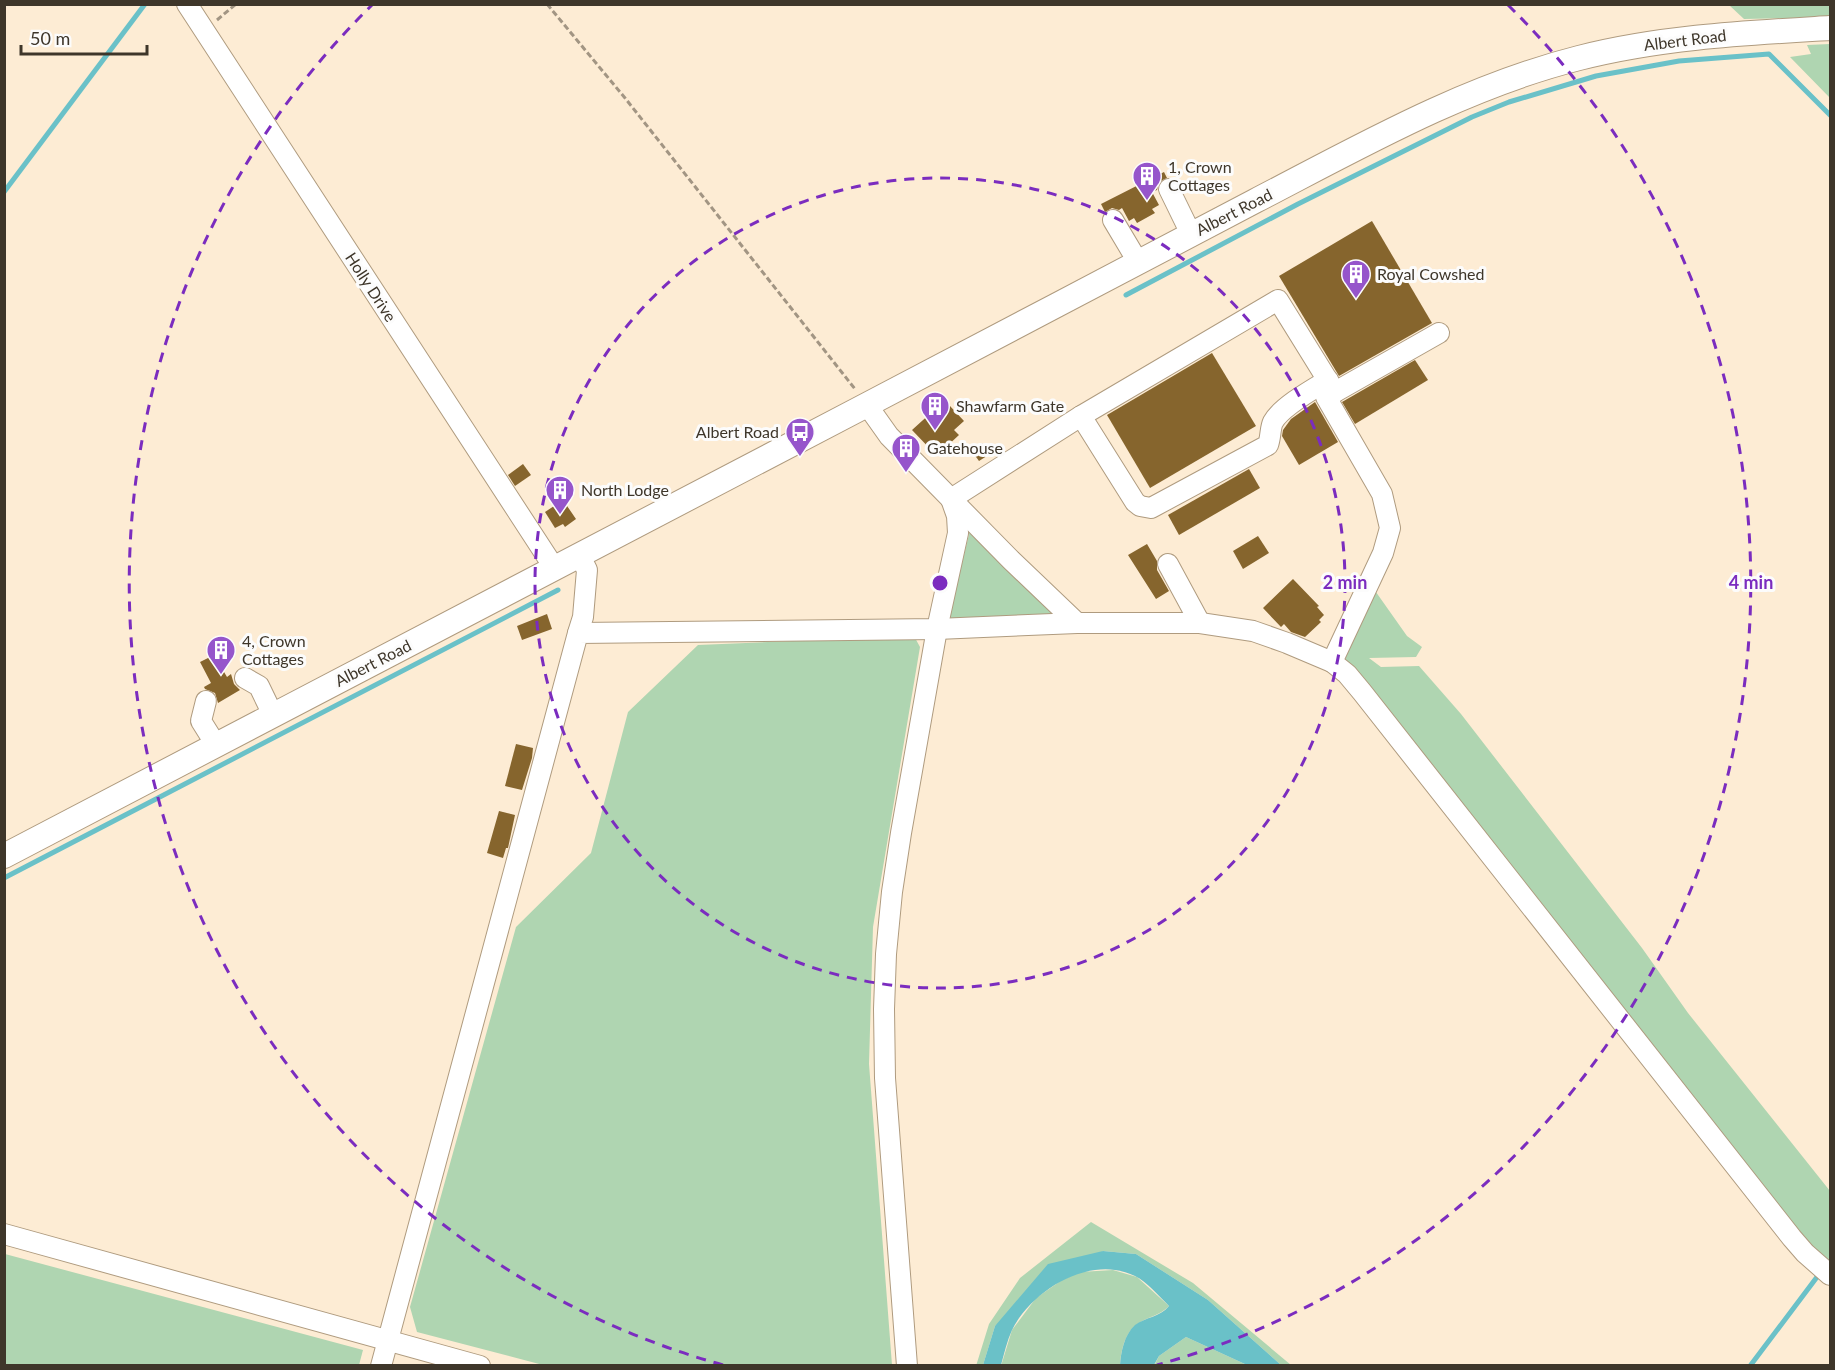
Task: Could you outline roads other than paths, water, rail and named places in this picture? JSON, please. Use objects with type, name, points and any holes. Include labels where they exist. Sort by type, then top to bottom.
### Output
[{"type":"main road","name":"Albert Road","points":[[4,856],[1191,234],[1433,111],[1512,78],[1575,59],[1623,48],[1711,36],[1830,28]]},
{"type":"lane","name":"Holly Drive","points":[[187,4],[555,569]]},
{"type":"lane","points":[[1169,189],[1191,234]]},
{"type":"lane","points":[[1113,220],[1138,262]]},
{"type":"lane","points":[[951,499],[1081,416],[1278,300],[1331,386]]},
{"type":"lane","points":[[1081,416],[1135,502],[1140,506],[1151,508],[1268,445],[1272,436],[1271,424],[1278,415],[1439,333]]},
{"type":"lane","points":[[1331,386],[1326,397],[1382,494],[1390,528],[1383,553],[1332,662]]},
{"type":"lane","points":[[867,405],[889,436],[936,485],[1077,623]]},
{"type":"lane","points":[[907,1365],[885,1077],[884,1009],[892,892],[937,629],[958,533],[957,516],[951,499]]},
{"type":"lane","points":[[381,1365],[583,617],[587,570],[580,556]]},
{"type":"lane","points":[[1167,564],[1200,623]]},
{"type":"lane","points":[[578,633],[937,629],[1077,623],[1200,623],[1253,632],[1332,662],[1347,674],[1362,692],[1792,1238],[1830,1275]]},
{"type":"lane","points":[[245,678],[259,686],[273,715]]},
{"type":"lane","points":[[206,700],[201,721],[216,745]]},
{"type":"lane","points":[[4,1234],[480,1365]]},
{"type":"water","points":[[1103,1251],[1136,1254],[1208,1300],[1281,1365],[1247,1365],[1186,1337],[1159,1356],[1154,1365],[1120,1365],[1124,1344],[1131,1329],[1139,1322],[1169,1306],[1148,1285],[1135,1276],[1118,1270],[1100,1270],[1082,1273],[1064,1280],[1033,1302],[1021,1315],[1012,1330],[1001,1365],[983,1365],[995,1326],[1048,1264]]},
{"type":"waterway","points":[[4,192],[145,4]]},
{"type":"waterway","points":[[1126,295],[1298,204],[1472,117],[1509,102],[1596,76],[1679,61],[1769,54],[1830,115]]},
{"type":"waterway","points":[[4,878],[558,590]]},
{"type":"waterway","points":[[1750,1366],[1817,1277]]},
{"type":"place","name":"1, Crown Cottages","points":[[1147,202]]},
{"type":"place","name":"Royal Cowshed","points":[[1356,300]]},
{"type":"place","name":"Shawfarm Gate","points":[[935,432]]},
{"type":"place","name":"Albert Road","points":[[800,458]]},
{"type":"place","name":"Gatehouse","points":[[906,474]]},
{"type":"place","name":"North Lodge","points":[[560,516]]},
{"type":"place","name":"4, Crown Cottages","points":[[221,676]]}]
